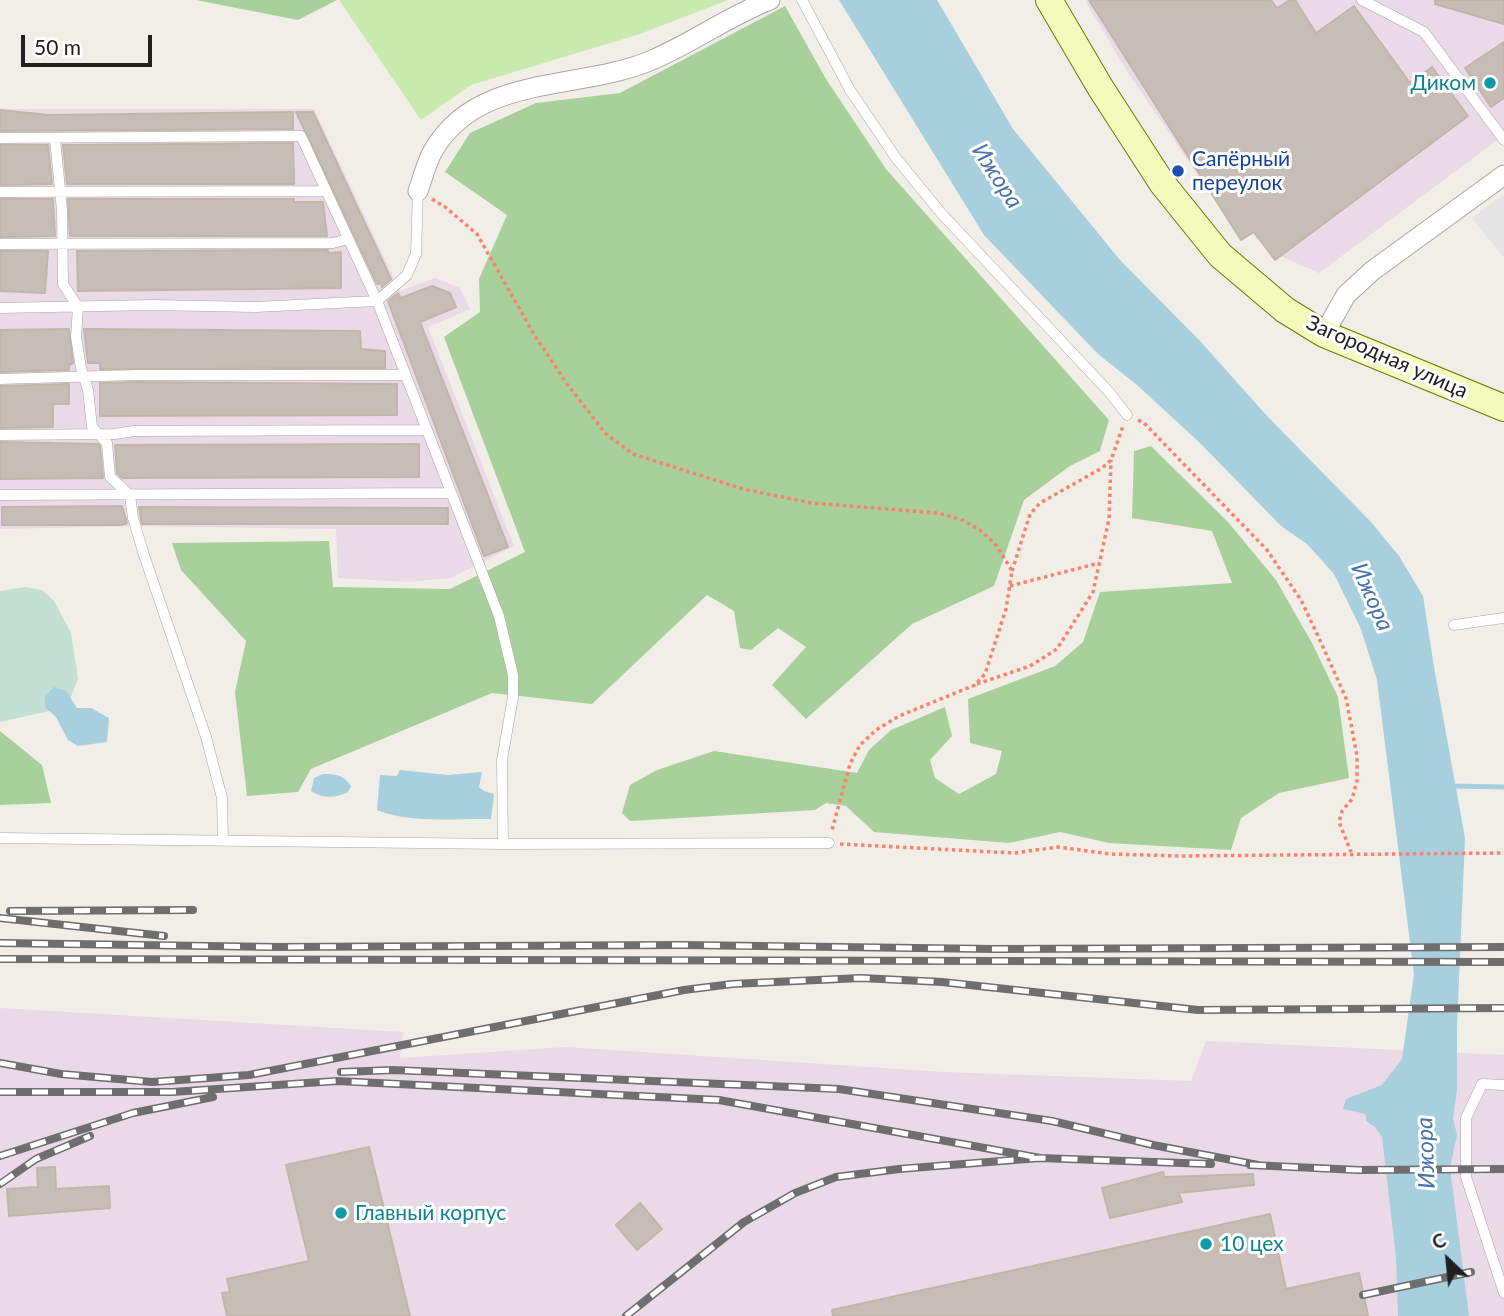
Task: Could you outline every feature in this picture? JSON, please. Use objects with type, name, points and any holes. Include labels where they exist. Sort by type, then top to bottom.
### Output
[{"type":"main road","name":"Загородная улица","points":[[1049,0],[1100,87],[1162,183],[1220,255],[1252,284],[1285,310],[1324,334],[1504,408]]},
{"type":"street","points":[[418,191],[432,152],[450,129],[474,110],[507,94],[545,84],[613,74],[652,60],[770,0]]},
{"type":"street","points":[[1324,334],[1346,296],[1372,271],[1504,175]]},
{"type":"lane","points":[[802,0],[850,90],[896,158],[942,213],[1110,393],[1127,415]]},
{"type":"lane","points":[[1362,0],[1424,32],[1504,140]]},
{"type":"lane","points":[[0,138],[301,136],[377,301],[499,616],[513,675],[513,698],[502,760],[503,844]]},
{"type":"lane","points":[[55,139],[64,284],[78,307],[76,337],[88,390],[92,427],[107,443],[110,477],[130,495],[133,518],[144,555],[206,737],[222,798],[223,839]]},
{"type":"lane","points":[[0,192],[326,191]]},
{"type":"lane","points":[[0,308],[153,305],[255,307],[377,301],[407,275],[416,254],[418,191]]},
{"type":"lane","points":[[0,244],[333,243],[348,239]]},
{"type":"lane","points":[[0,379],[405,375]]},
{"type":"lane","points":[[0,435],[99,435],[134,431],[426,430]]},
{"type":"lane","points":[[0,495],[451,493]]},
{"type":"lane","points":[[1454,625],[1504,618]]},
{"type":"lane","points":[[0,838],[503,844],[828,843]]},
{"type":"lane","points":[[1504,1085],[1482,1084],[1466,1118],[1466,1177],[1504,1293]]},
{"type":"path","points":[[418,191],[445,207],[477,234],[535,335],[567,384],[606,434],[633,454],[743,489],[812,503],[937,513],[960,519],[980,530],[997,546],[1012,571]]},
{"type":"path","points":[[1352,853],[1339,822],[1342,811],[1352,799],[1357,781],[1357,756],[1346,698],[1301,600],[1267,550],[1144,423],[1127,415],[1111,460],[1109,519],[1093,592],[1057,649],[1030,666],[899,716],[876,730],[860,745],[850,764],[828,843],[1014,853],[1058,847],[1110,854],[1181,856],[1504,853]]},
{"type":"path","points":[[975,685],[985,674],[1006,609],[1012,571],[1030,513],[1040,503],[1102,468],[1111,460]]},
{"type":"path","points":[[1010,586],[1099,563]]},
{"type":"shaded area","name":"Диком","points":[[1085,0],[1504,0],[1504,135],[1319,273],[1269,251],[1209,191],[1126,70]]},
{"type":"shaded area","points":[[0,109],[314,109],[400,291],[435,278],[460,288],[470,309],[428,327],[514,546],[451,578],[408,582],[338,578],[336,529],[136,526],[0,529]]},
{"type":"shaded area","points":[[1504,194],[1504,258],[1472,218]]},
{"type":"shaded area","points":[[0,1008],[403,1032],[400,1058],[566,1047],[944,1072],[1191,1081],[1206,1041],[1504,1055],[1504,1316],[0,1316]]},
{"type":"green space","points":[[196,0],[337,0],[298,20]]},
{"type":"green space","points":[[339,0],[728,0],[640,34],[471,85],[421,120]]},
{"type":"green space","points":[[785,6],[826,79],[886,169],[1109,420],[1100,451],[1070,466],[1024,500],[994,586],[912,624],[806,719],[772,685],[806,647],[778,628],[751,650],[740,648],[734,611],[707,595],[592,704],[492,693],[311,769],[298,792],[247,796],[235,692],[246,641],[181,570],[172,543],[329,541],[333,587],[450,589],[525,552],[444,337],[480,312],[479,279],[507,215],[445,172],[470,133],[536,103],[620,93]]},
{"type":"green space","points":[[1151,446],[1228,522],[1276,580],[1312,643],[1338,697],[1349,778],[1279,793],[1241,818],[1231,850],[1109,843],[1060,832],[1009,843],[874,832],[846,806],[826,803],[815,810],[630,821],[622,813],[630,785],[657,770],[714,751],[857,773],[869,750],[891,730],[945,707],[952,736],[930,760],[935,778],[959,794],[996,774],[1002,751],[970,743],[968,699],[1055,666],[1083,642],[1100,592],[1232,583],[1212,531],[1132,518],[1134,451]]},
{"type":"green space","points":[[25,587],[42,590],[54,601],[71,633],[78,679],[67,707],[0,722],[0,591]]},
{"type":"green space","points":[[0,731],[42,765],[51,803],[0,805]]},
{"type":"water","name":"Ижора","points":[[839,0],[937,0],[1013,129],[1120,260],[1371,522],[1399,556],[1423,596],[1465,838],[1457,1090],[1453,1118],[1457,1135],[1450,1167],[1469,1316],[1398,1316],[1396,1257],[1382,1137],[1375,1127],[1366,1121],[1366,1114],[1343,1109],[1346,1099],[1382,1085],[1402,1059],[1414,974],[1377,680],[1361,629],[1334,574],[1307,544],[1281,526],[1200,443],[1137,385],[1098,354],[984,235]]},
{"type":"water","points":[[54,687],[66,691],[77,708],[91,708],[109,718],[107,742],[78,746],[68,740],[56,717],[45,707],[45,696]]},
{"type":"water","points":[[400,770],[448,775],[482,772],[479,787],[494,794],[491,819],[419,819],[377,810],[380,775],[397,776]]},
{"type":"water","points":[[323,774],[345,779],[351,786],[348,792],[330,797],[311,791],[314,778]]},
{"type":"building","name":"Диком","points":[[1089,0],[1271,0],[1277,8],[1295,0],[1316,33],[1354,6],[1410,83],[1432,67],[1468,116],[1275,260],[1254,232],[1241,240]]},
{"type":"building","points":[[1435,0],[1504,0],[1504,24],[1435,4]]},
{"type":"building","name":"Диком","points":[[1504,42],[1504,98],[1491,107],[1465,68]]},
{"type":"building","points":[[0,110],[48,115],[293,112],[293,129],[0,131]]},
{"type":"building","points":[[296,112],[313,112],[391,279],[382,287],[381,283],[377,284]]},
{"type":"building","points":[[293,143],[294,184],[67,184],[63,145]]},
{"type":"building","points":[[0,145],[48,145],[52,184],[0,185]]},
{"type":"building","points":[[0,199],[53,199],[55,236],[0,237]]},
{"type":"building","points":[[68,199],[294,199],[294,202],[323,202],[327,236],[70,236]]},
{"type":"building","points":[[328,250],[328,253],[341,252],[341,288],[78,291],[77,251]]},
{"type":"building","points":[[0,251],[48,251],[45,293],[0,291]]},
{"type":"building","points":[[432,286],[450,293],[456,307],[420,322],[508,547],[484,556],[388,301],[398,293],[401,298]]},
{"type":"building","points":[[69,329],[73,363],[69,365],[69,370],[0,372],[0,330]]},
{"type":"building","points":[[84,329],[360,331],[361,349],[385,351],[385,368],[100,369],[100,363],[88,363]]},
{"type":"building","points":[[100,383],[397,384],[397,415],[100,416]]},
{"type":"building","points":[[69,384],[69,404],[53,404],[53,427],[0,428],[0,386]]},
{"type":"building","points":[[0,442],[98,444],[103,478],[0,479]]},
{"type":"building","points":[[419,444],[419,477],[122,478],[117,473],[115,445]]},
{"type":"building","points":[[122,506],[127,523],[122,525],[2,525],[2,507]]},
{"type":"building","points":[[139,507],[448,508],[448,524],[142,524]]},
{"type":"building","name":"Главный корпус","points":[[369,1147],[410,1316],[227,1316],[222,1293],[230,1292],[227,1279],[309,1261],[286,1165]]},
{"type":"building","points":[[55,1167],[56,1189],[109,1186],[110,1208],[9,1216],[7,1189],[38,1187],[37,1168]]},
{"type":"building","points":[[1163,1172],[1164,1177],[1253,1174],[1254,1185],[1179,1193],[1182,1202],[1110,1218],[1102,1188]]},
{"type":"building","points":[[640,1203],[662,1229],[637,1250],[616,1225]]},
{"type":"building","name":"10 цех","points":[[1270,1214],[1286,1289],[1359,1273],[1368,1316],[833,1316],[832,1310]]},
{"type":"waterway","points":[[1451,786],[1504,787]]},
{"type":"railway","points":[[10,911],[193,910]]},
{"type":"railway","points":[[0,918],[164,936]]},
{"type":"railway","points":[[0,943],[277,947],[681,945],[995,949],[1504,947]]},
{"type":"railway","points":[[0,959],[1504,962]]},
{"type":"railway","points":[[0,1063],[61,1074],[152,1082],[249,1075],[684,990],[732,984],[861,978],[942,982],[1198,1010],[1504,1008]]},
{"type":"railway","points":[[341,1072],[393,1070],[839,1089],[1052,1121],[1153,1145],[1258,1165]]},
{"type":"railway","points":[[0,1092],[172,1092],[337,1081],[719,1100],[1040,1158]]},
{"type":"railway","points":[[0,1156],[133,1113],[213,1097]]},
{"type":"railway","points":[[0,1184],[36,1159],[90,1136]]},
{"type":"railway","points":[[626,1316],[744,1222],[795,1193],[836,1177],[899,1169],[1040,1158],[1211,1164]]},
{"type":"railway","points":[[1250,1165],[1359,1170],[1504,1169]]},
{"type":"railway","points":[[1363,1295],[1471,1272]]},
{"type":"place","name":"Диком","points":[[1490,83]]},
{"type":"place","name":"Сапёрный переулок","points":[[1178,171]]},
{"type":"place","name":"Главный корпус","points":[[341,1213]]},
{"type":"place","name":"10 цех","points":[[1206,1244]]}]
